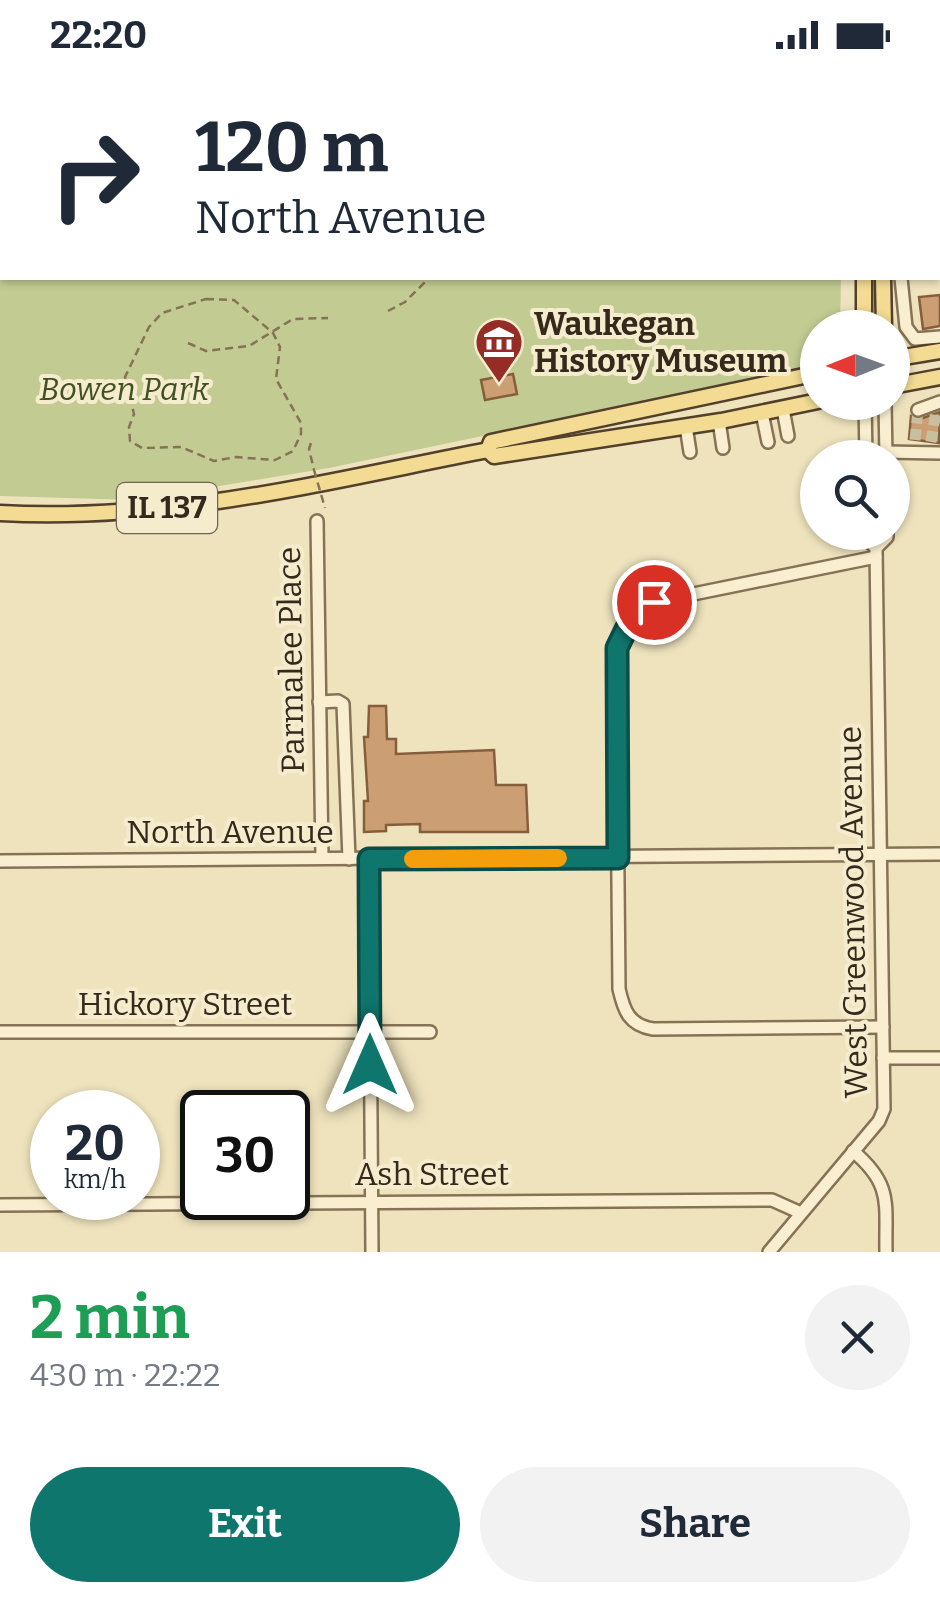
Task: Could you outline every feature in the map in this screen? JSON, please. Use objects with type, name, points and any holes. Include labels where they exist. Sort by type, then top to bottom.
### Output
[{"type":"main road","points":[[864,280],[864,310]]},
{"type":"main road","points":[[883,280],[884,310]]},
{"type":"main road","points":[[910,356],[940,351]]},
{"type":"main road","name":"IL 137","points":[[488,450],[491,442],[800,377]]},
{"type":"main road","points":[[910,383],[940,377]]},
{"type":"main road","name":"IL 137","points":[[488,450],[494,456],[800,405]]},
{"type":"main road","name":"IL 137","points":[[0,512],[152,510],[263,496],[488,450]]},
{"type":"street","points":[[901,280],[906,327],[915,339],[940,337]]},
{"type":"street","points":[[884,306],[904,304]]},
{"type":"street","points":[[918,410],[938,406]]},
{"type":"street","points":[[783,408],[788,436]]},
{"type":"street","points":[[762,412],[768,442]]},
{"type":"street","points":[[719,421],[723,448]]},
{"type":"street","points":[[686,426],[690,452]]},
{"type":"street","name":"Parmalee Place","points":[[317,521],[322,858]]},
{"type":"street","points":[[876,552],[654,602],[634,613],[617,648],[618,858],[620,990],[624,1010],[640,1027],[883,1027]]},
{"type":"street","name":"West Greenwood Avenue","points":[[769,1252],[884,1109],[876,552]]},
{"type":"street","points":[[320,702],[343,704],[349,859]]},
{"type":"street","name":"North Avenue","points":[[0,861],[940,854]]},
{"type":"street","points":[[369,859],[372,1252]]},
{"type":"street","name":"Hickory Street","points":[[0,1032],[430,1032]]},
{"type":"street","points":[[883,1058],[940,1058]]},
{"type":"street","points":[[853,1150],[885,1190],[886,1252]]},
{"type":"street","name":"Ash Street","points":[[0,1205],[772,1200],[801,1213]]},
{"type":"street","points":[[779,1240],[790,1252]]},
{"type":"path","points":[[388,311],[405,302],[427,280]]},
{"type":"path","points":[[204,300],[234,300],[272,333],[280,347],[276,379],[301,423],[301,434],[292,451],[274,460],[236,457],[214,461],[180,446],[142,448],[130,441],[134,414],[125,376],[148,327],[162,314],[204,300]]},
{"type":"path","points":[[188,343],[206,351],[249,346],[293,319],[328,318]]},
{"type":"path","points":[[311,442],[309,449],[325,508]]},
{"type":"green space","name":"Bowen Park","points":[[0,280],[841,280],[840,310],[800,310],[800,370],[329,468],[134,500],[0,496]]},
{"type":"building","points":[[940,295],[940,326],[923,329],[919,297]]},
{"type":"building","name":"Waukegan History Museum","points":[[513,374],[517,394],[485,400],[481,380]]},
{"type":"building","points":[[940,412],[939,443],[909,439],[911,416],[920,419]]},
{"type":"building","points":[[369,706],[386,706],[387,739],[396,739],[396,754],[494,750],[496,785],[526,785],[528,832],[420,832],[420,824],[386,825],[386,831],[364,832],[364,801],[368,801],[364,737],[368,737]]},
{"type":"tunnel","points":[[915,440],[918,410]]},
{"type":"tunnel","points":[[931,442],[936,411]]},
{"type":"slow traffic","points":[[413,859],[558,858]]},
{"type":"place","name":"Waukegan History Museum","points":[[499,384]]},
{"type":"route","points":[[370,1065],[369,859],[618,858],[617,648],[634,613],[654,602]]}]
